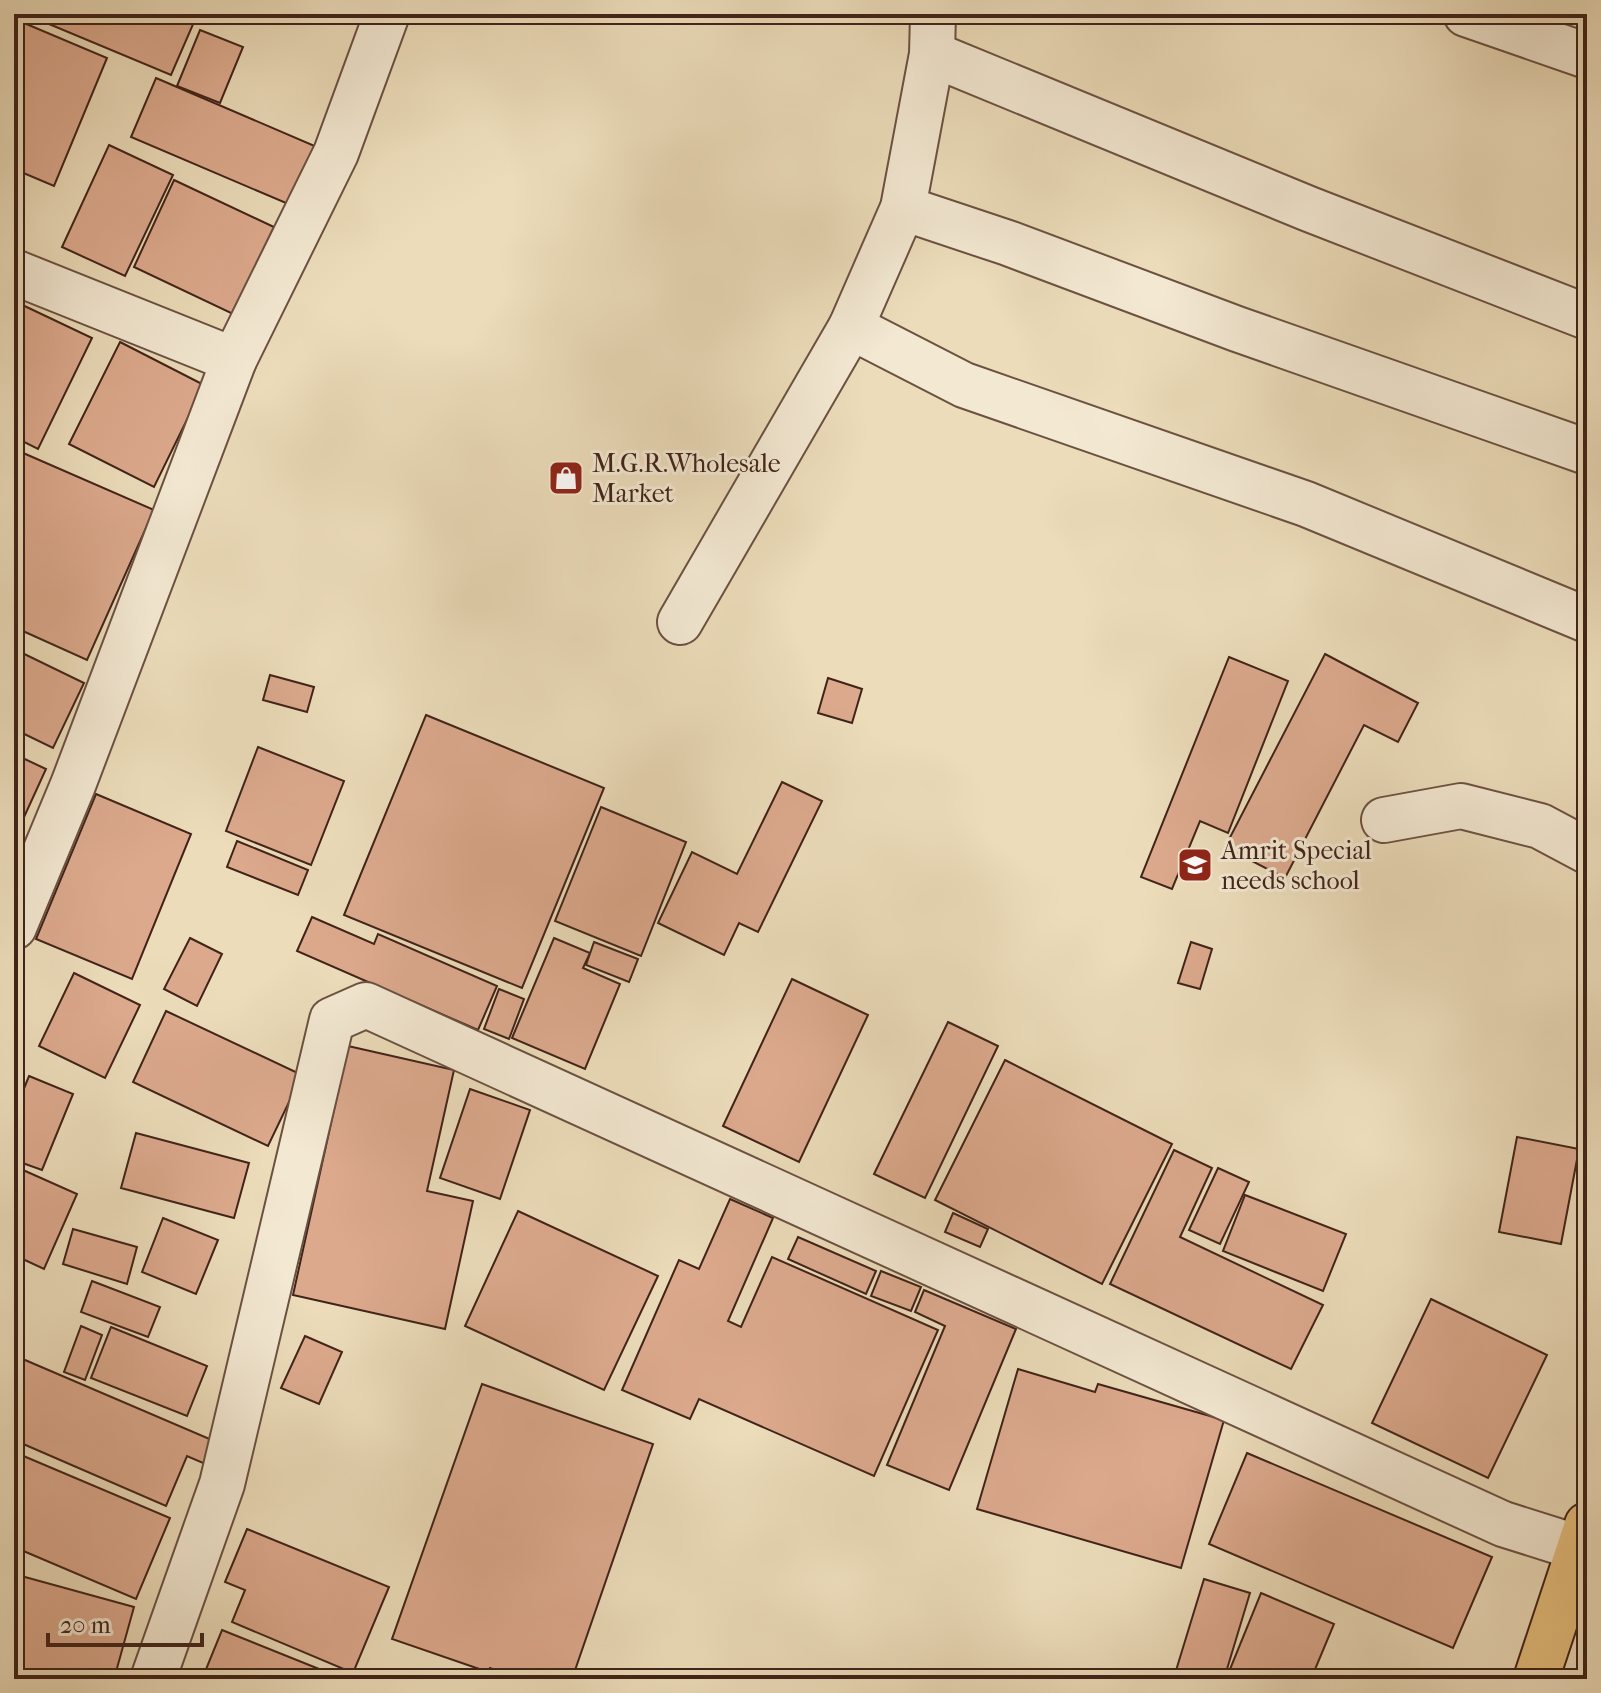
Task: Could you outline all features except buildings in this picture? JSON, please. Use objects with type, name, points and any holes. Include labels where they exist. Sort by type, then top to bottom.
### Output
[{"type":"highway","points":[[1536,1679],[1583,1536]]},
{"type":"street","points":[[14,927],[73,785],[234,360],[336,153],[387,14]]},
{"type":"street","points":[[1466,14],[1587,56]]},
{"type":"street","points":[[680,622],[851,327],[903,208],[932,34],[1309,209],[1587,317]]},
{"type":"street","points":[[903,208],[1587,452]]},
{"type":"street","points":[[14,272],[234,360]]},
{"type":"street","points":[[851,327],[964,385],[1306,504],[1587,620]]},
{"type":"street","points":[[1384,820],[1461,806],[1540,826],[1587,851]]},
{"type":"street","points":[[153,1679],[222,1484],[332,1020],[366,1005],[1503,1524],[1583,1536]]},
{"type":"place","name":"M.G.R.Wholesale Market","points":[[566,478]]},
{"type":"place","name":"Amrit Special needs school","points":[[1195,865]]}]
